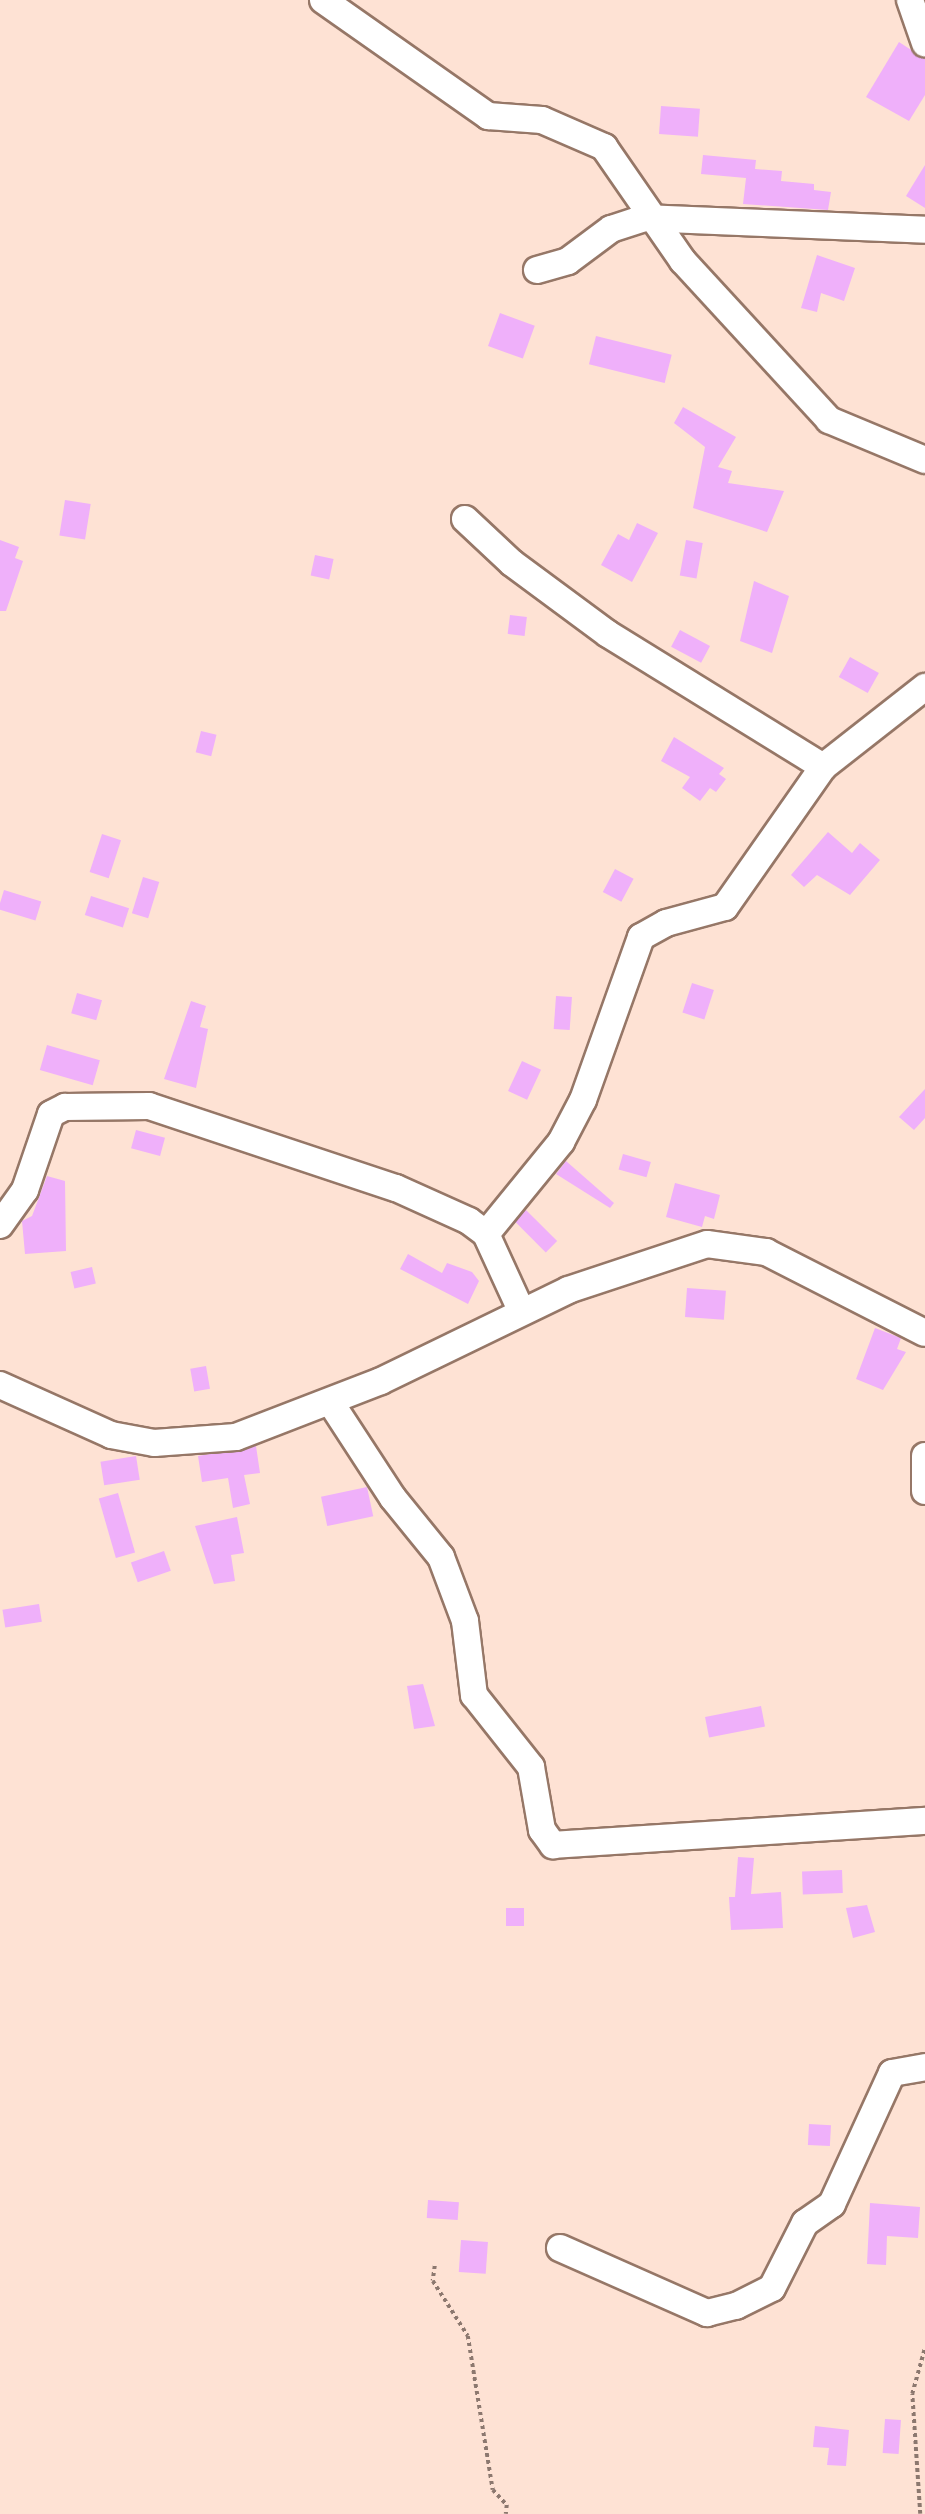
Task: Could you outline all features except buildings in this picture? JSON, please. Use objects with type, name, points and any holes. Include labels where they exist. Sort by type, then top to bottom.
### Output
[{"type":"street","points":[[323,0],[488,116],[542,120],[604,147],[656,218],[682,261],[829,420],[925,460]]},
{"type":"street","points":[[910,0],[925,43]]},
{"type":"street","points":[[537,270],[591,250],[626,221],[656,218],[925,230]]},
{"type":"street","points":[[465,519],[512,563],[608,634],[823,767]]},
{"type":"street","points":[[486,1234],[561,1142],[583,1100],[635,946],[666,923],[725,907],[823,767],[925,687]]},
{"type":"street","points":[[0,1225],[25,1189],[51,1114],[65,1107],[149,1106],[396,1188],[486,1234],[522,1310]]},
{"type":"street","points":[[0,1385],[111,1435],[154,1443],[236,1437],[331,1403],[522,1310],[667,1254],[740,1245],[925,1333]]},
{"type":"street","points":[[331,1403],[393,1498],[441,1557],[465,1621],[474,1695],[531,1767],[542,1830],[553,1845],[925,1821]]},
{"type":"street","points":[[925,1455],[925,1491]]},
{"type":"street","points":[[560,2248],[707,2313],[748,2300],[772,2288],[805,2223],[832,2204],[892,2073],[925,2067]]},
{"type":"path","points":[[435,2266],[433,2281],[468,2336],[493,2490],[507,2505],[506,2514]]},
{"type":"path","points":[[920,2514],[912,2393],[925,2347]]}]
